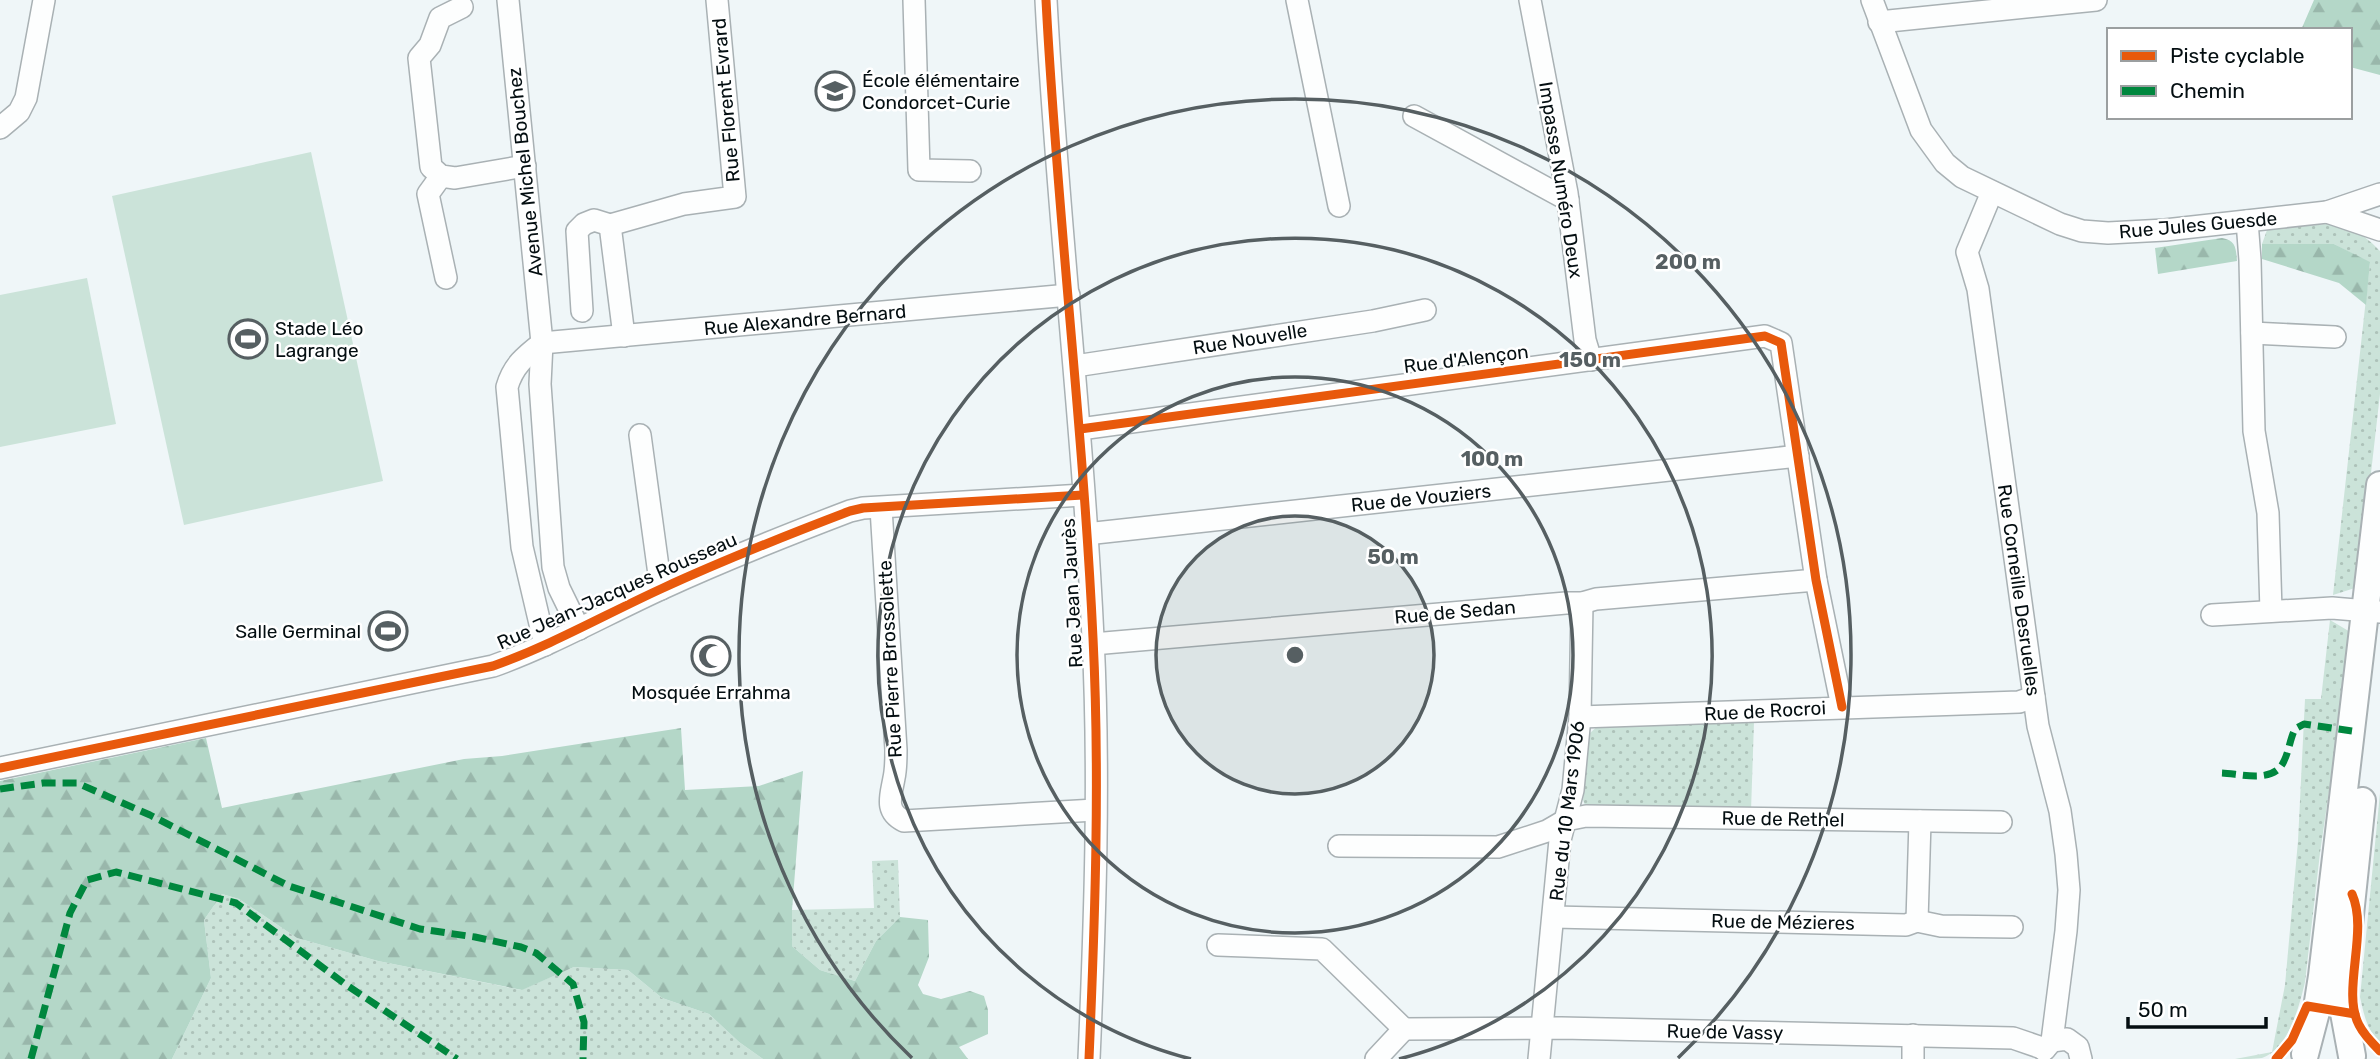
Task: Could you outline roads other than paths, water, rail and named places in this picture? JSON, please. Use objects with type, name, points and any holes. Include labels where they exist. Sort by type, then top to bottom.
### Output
[{"type":"main road","points":[[2302,1057],[2317,1008],[2373,611],[2380,485]]},
{"type":"main road","points":[[2354,1058],[2344,1013],[2344,972],[2380,647]]},
{"type":"main road","points":[[2302,1057],[2317,1050],[2329,1049],[2354,1058]]},
{"type":"street","points":[[0,128],[19,112],[26,98],[44,0]]},
{"type":"street","name":"Avenue Michel Bouchez","points":[[508,0],[542,343],[540,384],[553,567],[559,588],[579,629]]},
{"type":"street","name":"Rue Florent Evrard","points":[[582,311],[576,232],[584,224],[594,220],[610,225],[684,204],[735,197],[717,0]]},
{"type":"street","points":[[914,0],[919,170],[970,171]]},
{"type":"street","name":"Rue Jean Jaurès","points":[[1046,0],[1080,429],[1093,644],[1097,867],[1089,1059]]},
{"type":"street","points":[[1297,0],[1339,206]]},
{"type":"street","name":"Impasse Numéro Deux","points":[[1530,0],[1568,200],[1586,340],[1591,360]]},
{"type":"street","name":"Rue Jules Guesde","points":[[1872,0],[1921,130],[1933,149],[1962,177],[2060,224],[2082,231],[2142,232],[2327,212],[2380,194]]},
{"type":"street","points":[[1879,22],[2096,0]]},
{"type":"street","points":[[462,8],[440,18],[430,45],[419,58],[431,167],[441,176],[455,178],[524,166]]},
{"type":"street","points":[[1414,116],[1568,200]]},
{"type":"street","points":[[441,176],[428,194],[446,278]]},
{"type":"street","name":"Rue Corneille Desruelles","points":[[1992,192],[1967,252],[1978,289],[2038,726],[2060,811],[2066,854],[2068,890],[2059,992],[2046,1050]]},
{"type":"street","name":"Rue Jules Guesde","points":[[2327,212],[2380,230]]},
{"type":"street","points":[[2247,221],[2254,431],[2268,513],[2271,611]]},
{"type":"street","points":[[610,225],[624,336]]},
{"type":"street","name":"Rue Alexandre Bernard","points":[[542,343],[1069,295]]},
{"type":"street","name":"Rue Nouvelle","points":[[1075,366],[1373,321],[1425,310]]},
{"type":"street","points":[[2252,333],[2335,337]]},
{"type":"street","name":"Rue d'Alençon","points":[[1080,429],[1765,336],[1774,338],[1781,343],[1816,580],[1842,708]]},
{"type":"street","points":[[542,343],[514,367],[507,387],[522,547],[545,645]]},
{"type":"street","points":[[640,435],[661,589]]},
{"type":"street","name":"Rue de Vouziers","points":[[1086,534],[1798,456]]},
{"type":"street","name":"Rue Jean-Jacques Rousseau","points":[[0,768],[493,666],[545,645],[741,553],[850,511],[1083,495]]},
{"type":"street","name":"Rue Pierre Brossolette","points":[[881,508],[897,750],[889,800],[893,813],[904,821],[1096,810]]},
{"type":"street","name":"Rue de Sedan","points":[[1093,644],[1582,603],[1596,599],[1816,580]]},
{"type":"street","name":"Rue du 10 Mars 1906","points":[[1539,1059],[1560,840],[1573,790],[1580,717],[1582,603]]},
{"type":"street","points":[[2212,615],[2332,608],[2373,611]]},
{"type":"street","name":"Rue de Rocroi","points":[[1580,717],[2019,702],[2034,697]]},
{"type":"street","name":"Rue de Rethel","points":[[1339,846],[1498,847],[1547,831],[1566,820],[1586,816],[2001,821]]},
{"type":"street","points":[[1917,921],[1920,821]]},
{"type":"street","name":"Rue de Mézieres","points":[[1553,917],[1906,925],[1917,921],[1941,926],[2012,926]]},
{"type":"street","points":[[1218,945],[1322,950],[1329,954],[1404,1029],[1376,1059]]},
{"type":"street","name":"Rue Corneille Desruelles","points":[[2059,992],[2077,1051]]},
{"type":"street","name":"Rue de Vassy","points":[[1404,1029],[1543,1028],[2013,1038],[2046,1050],[2067,1039],[2077,1051]]},
{"type":"street","points":[[1913,1035],[1913,1059]]},
{"type":"place","name":"École élémentaire Condorcet-Curie","points":[[835,91]]},
{"type":"place","name":"Stade Léo Lagrange","points":[[248,339]]},
{"type":"place","name":"Salle Germinal","points":[[388,631]]},
{"type":"place","name":"Mosquée Errahma","points":[[711,656]]}]
